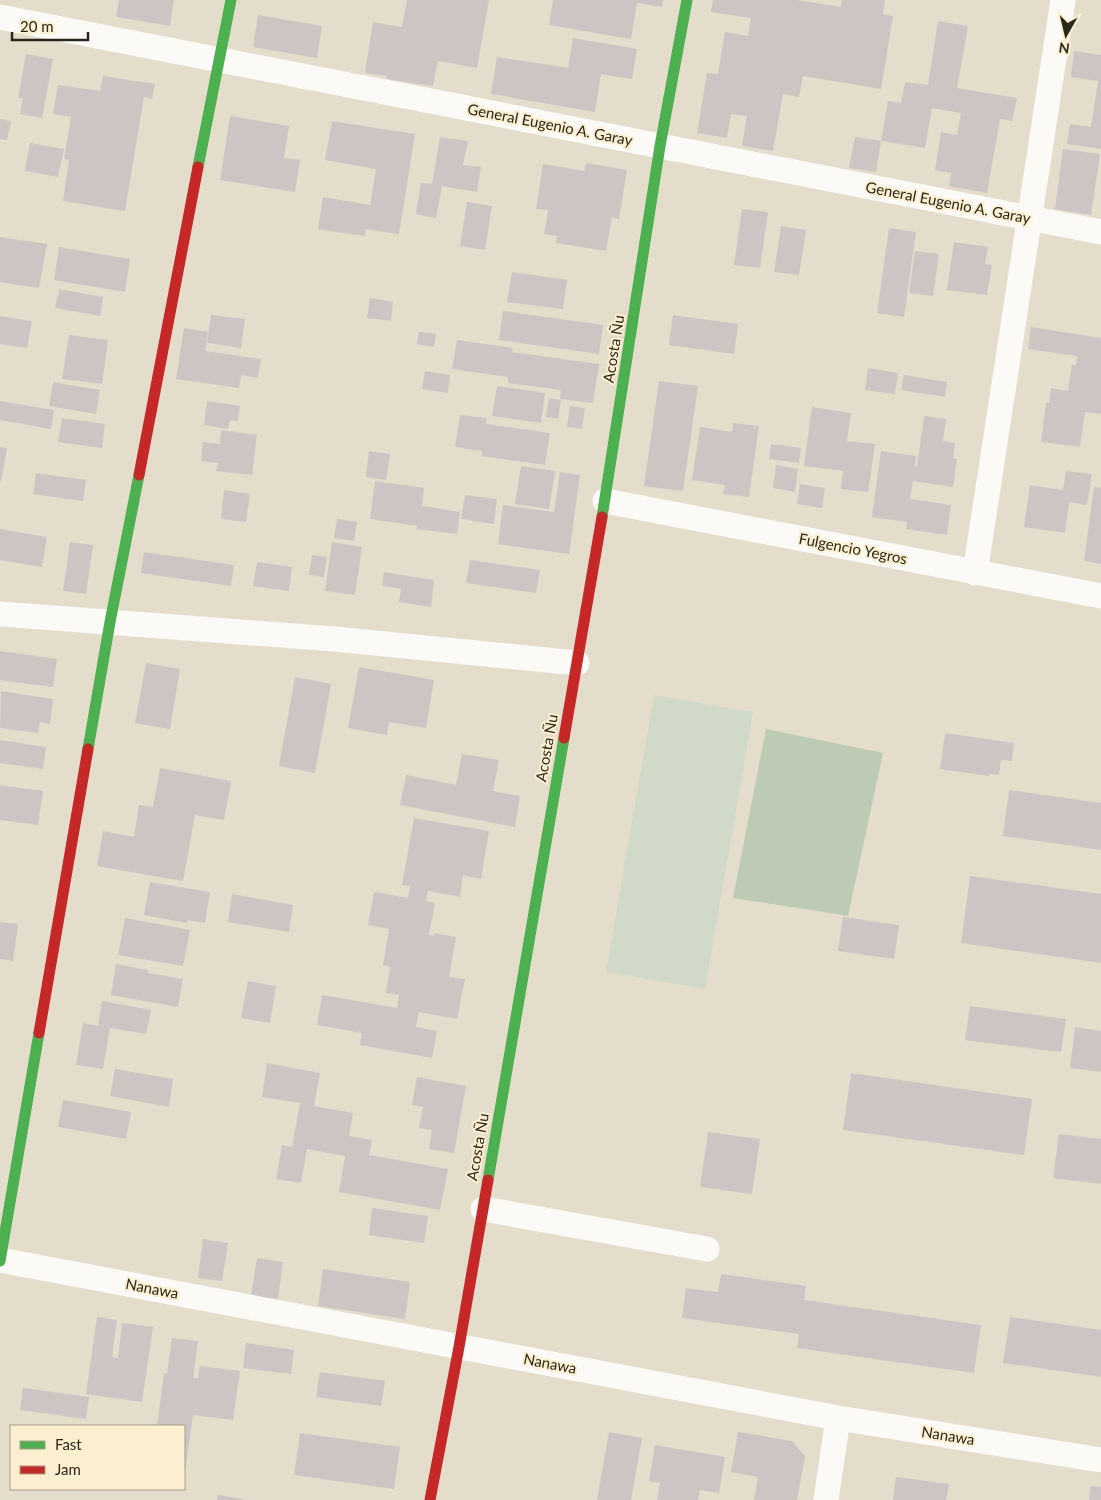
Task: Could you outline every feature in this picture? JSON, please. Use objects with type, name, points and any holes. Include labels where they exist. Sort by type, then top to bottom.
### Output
[{"type":"street","points":[[0,1261],[110,622],[231,0]]},
{"type":"street","name":"Acosta Ñu","points":[[430,1500],[459,1347],[606,501],[660,146],[687,0]]},
{"type":"street","points":[[975,573],[1063,0]]},
{"type":"street","name":"General Eugenio A. Garay","points":[[0,17],[1101,232]]},
{"type":"street","name":"Fulgencio Yegros","points":[[606,501],[1101,596]]},
{"type":"street","points":[[0,614],[335,639],[577,663]]},
{"type":"street","points":[[483,1209],[708,1249]]},
{"type":"street","name":"Nanawa","points":[[0,1261],[838,1418],[1101,1460]]},
{"type":"street","points":[[826,1500],[838,1418]]},
{"type":"green space","points":[[654,695],[753,712],[705,989],[606,972]]},
{"type":"green space","points":[[766,729],[883,753],[848,916],[733,898]]},
{"type":"building","points":[[119,0],[174,0],[170,26],[116,17]]},
{"type":"building","points":[[407,0],[489,0],[477,68],[438,61],[433,86],[387,79],[387,76],[365,73],[373,22],[402,27]]},
{"type":"building","points":[[553,0],[663,0],[662,7],[637,3],[631,39],[549,25]]},
{"type":"building","points":[[713,0],[797,0],[841,7],[842,0],[885,0],[883,14],[893,16],[881,89],[803,76],[799,97],[783,94],[773,151],[742,146],[747,116],[731,114],[727,138],[697,133],[707,73],[718,74],[725,32],[748,36],[751,18],[711,12]]},
{"type":"building","points":[[258,15],[322,26],[317,58],[253,47]]},
{"type":"building","points":[[938,21],[968,26],[957,88],[1017,98],[1012,121],[1000,119],[987,193],[949,186],[951,173],[935,170],[941,132],[957,135],[961,113],[932,108],[925,148],[881,141],[888,101],[901,103],[905,82],[928,85]]},
{"type":"building","points":[[573,38],[637,49],[632,79],[601,74],[595,112],[491,94],[497,57],[568,68]]},
{"type":"building","points":[[1074,51],[1101,55],[1101,149],[1067,144],[1070,124],[1091,127],[1098,81],[1071,77]]},
{"type":"building","points":[[26,54],[53,59],[42,118],[20,114],[23,98],[18,98]]},
{"type":"building","points":[[103,76],[155,84],[152,99],[144,97],[125,211],[63,201],[69,160],[64,159],[71,117],[53,114],[58,85],[100,91]]},
{"type":"building","points":[[230,116],[289,126],[284,158],[300,160],[295,192],[220,180]]},
{"type":"building","points":[[0,119],[11,121],[7,140],[0,139]]},
{"type":"building","points":[[332,121],[415,134],[399,234],[366,229],[365,236],[318,229],[323,197],[370,205],[376,169],[325,160]]},
{"type":"building","points":[[440,137],[468,141],[463,165],[481,167],[477,192],[442,186],[436,218],[416,214],[421,183],[432,184]]},
{"type":"building","points":[[855,137],[881,141],[876,172],[849,168]]},
{"type":"building","points":[[30,143],[64,149],[58,177],[25,171]]},
{"type":"building","points":[[1063,149],[1100,154],[1091,215],[1055,209]]},
{"type":"building","points":[[586,163],[627,170],[619,219],[612,217],[606,251],[556,243],[557,236],[544,234],[548,210],[536,209],[543,164],[584,171]]},
{"type":"building","points":[[467,202],[492,206],[485,250],[460,246]]},
{"type":"building","points":[[742,209],[768,212],[760,268],[734,265]]},
{"type":"building","points":[[781,226],[806,230],[799,275],[774,272]]},
{"type":"building","points":[[889,228],[916,232],[904,317],[877,313]]},
{"type":"building","points":[[0,237],[47,244],[39,288],[0,282]]},
{"type":"building","points":[[954,242],[988,247],[985,264],[992,265],[987,295],[947,290]]},
{"type":"building","points":[[59,247],[130,259],[125,292],[54,280]]},
{"type":"building","points":[[915,251],[939,254],[933,296],[909,293]]},
{"type":"building","points":[[512,272],[567,280],[563,309],[507,302]]},
{"type":"building","points":[[59,289],[103,297],[100,316],[55,308]]},
{"type":"building","points":[[370,298],[393,302],[391,321],[367,318]]},
{"type":"building","points":[[503,311],[603,325],[599,354],[499,340]]},
{"type":"building","points":[[211,315],[245,319],[241,348],[207,343]]},
{"type":"building","points":[[673,315],[738,324],[734,354],[669,345]]},
{"type":"building","points":[[0,316],[32,321],[27,348],[0,344]]},
{"type":"building","points":[[1031,327],[1101,338],[1101,414],[1085,412],[1080,447],[1041,442],[1046,403],[1049,403],[1051,388],[1068,391],[1072,365],[1076,365],[1077,356],[1028,349]]},
{"type":"building","points":[[184,328],[208,332],[205,351],[261,359],[258,378],[241,375],[239,388],[176,379]]},
{"type":"building","points":[[419,332],[436,334],[434,347],[417,344]]},
{"type":"building","points":[[69,335],[108,340],[102,384],[62,379]]},
{"type":"building","points":[[457,340],[513,348],[512,352],[599,364],[593,403],[560,399],[561,390],[508,383],[508,377],[452,369]]},
{"type":"building","points":[[868,368],[898,373],[895,394],[865,390]]},
{"type":"building","points":[[425,371],[450,375],[448,393],[422,389]]},
{"type":"building","points":[[904,375],[947,382],[945,397],[901,390]]},
{"type":"building","points":[[659,381],[698,386],[683,491],[644,486]]},
{"type":"building","points":[[53,382],[100,390],[96,414],[49,406]]},
{"type":"building","points":[[497,386],[545,393],[541,423],[492,416]]},
{"type":"building","points":[[549,398],[561,400],[558,419],[546,417]]},
{"type":"building","points":[[0,401],[54,410],[51,429],[0,420]]},
{"type":"building","points":[[207,401],[240,406],[238,421],[230,420],[228,429],[204,425]]},
{"type":"building","points":[[570,406],[585,408],[582,429],[567,427]]},
{"type":"building","points":[[812,407],[851,413],[847,441],[875,444],[868,492],[841,489],[843,471],[804,466]]},
{"type":"building","points":[[460,415],[487,418],[486,424],[550,433],[545,465],[482,456],[482,451],[455,447]]},
{"type":"building","points":[[924,416],[946,419],[943,441],[955,443],[953,458],[957,459],[953,487],[913,481],[910,499],[951,505],[947,535],[906,529],[907,522],[872,517],[881,451],[916,456],[915,467],[917,467]]},
{"type":"building","points":[[62,418],[105,424],[102,448],[58,442]]},
{"type":"building","points":[[733,423],[759,426],[749,497],[723,494],[725,485],[692,480],[700,427],[732,432]]},
{"type":"building","points":[[221,430],[257,435],[252,475],[216,471],[218,463],[201,461],[203,442],[220,444]]},
{"type":"building","points":[[771,444],[801,448],[799,463],[769,459]]},
{"type":"building","points":[[0,447],[7,448],[1,481],[0,481]]},
{"type":"building","points":[[369,451],[390,454],[386,480],[366,477]]},
{"type":"building","points":[[776,465],[798,469],[795,492],[773,488]]},
{"type":"building","points":[[521,466],[555,471],[549,509],[515,504]]},
{"type":"building","points":[[1066,471],[1092,474],[1087,505],[1069,502],[1065,533],[1024,527],[1030,485],[1063,490]]},
{"type":"building","points":[[560,472],[580,475],[569,554],[498,544],[503,505],[554,512]]},
{"type":"building","points":[[36,473],[86,480],[83,501],[33,494]]},
{"type":"building","points":[[375,481],[424,488],[422,506],[460,512],[457,534],[416,529],[417,526],[370,519]]},
{"type":"building","points":[[800,484],[825,488],[822,508],[797,504]]},
{"type":"building","points":[[1094,487],[1101,488],[1101,564],[1084,561]]},
{"type":"building","points":[[224,490],[250,494],[246,522],[221,519]]},
{"type":"building","points":[[465,495],[497,499],[494,524],[461,519]]},
{"type":"building","points":[[337,519],[357,522],[354,541],[334,538]]},
{"type":"building","points":[[0,529],[47,537],[42,567],[0,560]]},
{"type":"building","points":[[70,542],[93,545],[86,594],[63,591]]},
{"type":"building","points":[[332,542],[362,547],[355,595],[325,591]]},
{"type":"building","points":[[144,552],[234,565],[231,586],[141,573]]},
{"type":"building","points":[[312,555],[327,557],[324,577],[309,575]]},
{"type":"building","points":[[470,560],[540,570],[536,593],[466,583]]},
{"type":"building","points":[[257,562],[292,567],[289,591],[253,586]]},
{"type":"building","points":[[384,572],[434,580],[431,607],[399,602],[401,589],[382,586]]},
{"type":"building","points":[[0,651],[57,659],[53,687],[0,680]]},
{"type":"building","points":[[146,663],[180,669],[170,729],[135,723]]},
{"type":"building","points":[[359,667],[434,680],[426,728],[389,722],[387,735],[348,728]]},
{"type":"building","points":[[295,677],[331,684],[315,773],[279,766]]},
{"type":"building","points":[[1,691],[53,699],[50,724],[40,722],[38,733],[0,728]]},
{"type":"building","points":[[945,733],[1014,743],[1012,761],[1001,760],[999,775],[989,774],[989,776],[940,769]]},
{"type":"building","points":[[0,740],[46,747],[43,769],[0,763]]},
{"type":"building","points":[[462,754],[499,760],[493,791],[520,796],[515,827],[400,805],[406,775],[456,785]]},
{"type":"building","points":[[160,768],[231,781],[224,820],[195,815],[183,881],[97,866],[103,831],[134,837],[139,805],[153,807]]},
{"type":"building","points":[[0,785],[43,791],[38,825],[0,820]]},
{"type":"building","points":[[1009,790],[1101,803],[1101,850],[1003,836]]},
{"type":"building","points":[[414,818],[489,831],[481,879],[463,875],[460,897],[428,891],[426,901],[435,903],[429,935],[433,936],[434,933],[456,937],[449,977],[465,979],[457,1019],[419,1012],[416,1027],[437,1031],[432,1058],[360,1045],[362,1033],[317,1025],[322,995],[397,1008],[399,995],[386,993],[390,967],[383,965],[389,929],[368,925],[374,892],[408,898],[410,886],[402,885]]},
{"type":"building","points":[[970,876],[1101,894],[1101,963],[961,943]]},
{"type":"building","points":[[150,882],[210,892],[205,923],[188,920],[187,923],[144,915]]},
{"type":"building","points":[[232,894],[293,905],[289,932],[228,922]]},
{"type":"building","points":[[843,917],[899,925],[894,959],[838,951]]},
{"type":"building","points":[[125,918],[190,930],[183,966],[118,955]]},
{"type":"building","points":[[0,922],[18,924],[13,961],[0,959]]},
{"type":"building","points":[[116,964],[148,970],[148,973],[183,979],[178,1007],[111,995]]},
{"type":"building","points":[[248,981],[276,986],[270,1023],[241,1018]]},
{"type":"building","points":[[102,1001],[151,1010],[146,1034],[110,1028],[103,1069],[76,1065],[83,1023],[98,1026]]},
{"type":"building","points":[[970,1006],[1066,1019],[1061,1052],[965,1040]]},
{"type":"building","points":[[1075,1027],[1101,1031],[1101,1072],[1070,1068]]},
{"type":"building","points":[[267,1063],[320,1073],[314,1106],[353,1113],[349,1136],[372,1140],[369,1155],[448,1169],[440,1210],[339,1192],[345,1156],[307,1149],[301,1183],[276,1179],[282,1145],[292,1147],[300,1103],[262,1097]]},
{"type":"building","points":[[115,1069],[173,1079],[169,1107],[110,1096]]},
{"type":"building","points":[[851,1073],[1032,1099],[1024,1155],[843,1130]]},
{"type":"building","points":[[417,1077],[466,1086],[454,1153],[429,1149],[432,1130],[419,1128],[423,1107],[412,1105]]},
{"type":"building","points":[[63,1100],[131,1112],[126,1139],[58,1127]]},
{"type":"building","points":[[708,1132],[760,1139],[752,1194],[700,1187]]},
{"type":"building","points":[[1059,1134],[1101,1139],[1101,1184],[1053,1178]]},
{"type":"building","points":[[372,1208],[428,1216],[424,1243],[369,1235]]},
{"type":"building","points":[[203,1239],[228,1243],[222,1281],[198,1278]]},
{"type":"building","points":[[257,1258],[283,1262],[278,1299],[251,1296]]},
{"type":"building","points":[[323,1269],[410,1282],[405,1319],[318,1306]]},
{"type":"building","points":[[721,1274],[806,1286],[804,1300],[981,1325],[974,1373],[797,1348],[799,1334],[682,1318],[686,1288],[718,1292]]},
{"type":"building","points":[[97,1317],[117,1320],[112,1357],[118,1358],[122,1323],[153,1327],[142,1402],[86,1394]]},
{"type":"building","points":[[1010,1317],[1101,1330],[1101,1377],[1003,1363]]},
{"type":"building","points":[[172,1338],[198,1341],[193,1378],[198,1378],[200,1366],[240,1371],[233,1420],[193,1415],[185,1472],[185,1425],[157,1425],[164,1373],[167,1374]]},
{"type":"building","points":[[246,1343],[294,1350],[291,1374],[243,1368]]},
{"type":"building","points":[[320,1372],[385,1381],[381,1406],[316,1397]]},
{"type":"building","points":[[23,1388],[89,1397],[86,1419],[20,1410]]},
{"type":"building","points":[[609,1432],[642,1438],[631,1500],[597,1500]]},
{"type":"building","points":[[738,1432],[792,1441],[805,1456],[797,1500],[754,1500],[758,1477],[731,1472]]},
{"type":"building","points":[[300,1433],[400,1447],[394,1489],[294,1475]]},
{"type":"building","points":[[655,1445],[725,1457],[719,1493],[700,1490],[698,1500],[657,1500],[660,1483],[649,1481]]},
{"type":"building","points":[[896,1477],[949,1484],[946,1500],[893,1500]]},
{"type":"building","points":[[1091,1486],[1101,1487],[1101,1500],[1089,1500]]},
{"type":"building","points":[[218,1495],[243,1499],[243,1500],[217,1500]]},
{"type":"traffic: fast","points":[[198,167],[231,0]]},
{"type":"traffic: fast","points":[[602,517],[660,146],[687,0]]},
{"type":"traffic: fast","points":[[88,749],[110,622],[139,475]]},
{"type":"traffic: fast","points":[[488,1180],[564,738]]},
{"type":"traffic: fast","points":[[0,1261],[39,1033]]},
{"type":"traffic: jam","points":[[139,475],[198,167]]},
{"type":"traffic: jam","points":[[564,738],[602,517]]},
{"type":"traffic: jam","points":[[39,1033],[88,749]]},
{"type":"traffic: jam","points":[[430,1500],[488,1180]]}]
